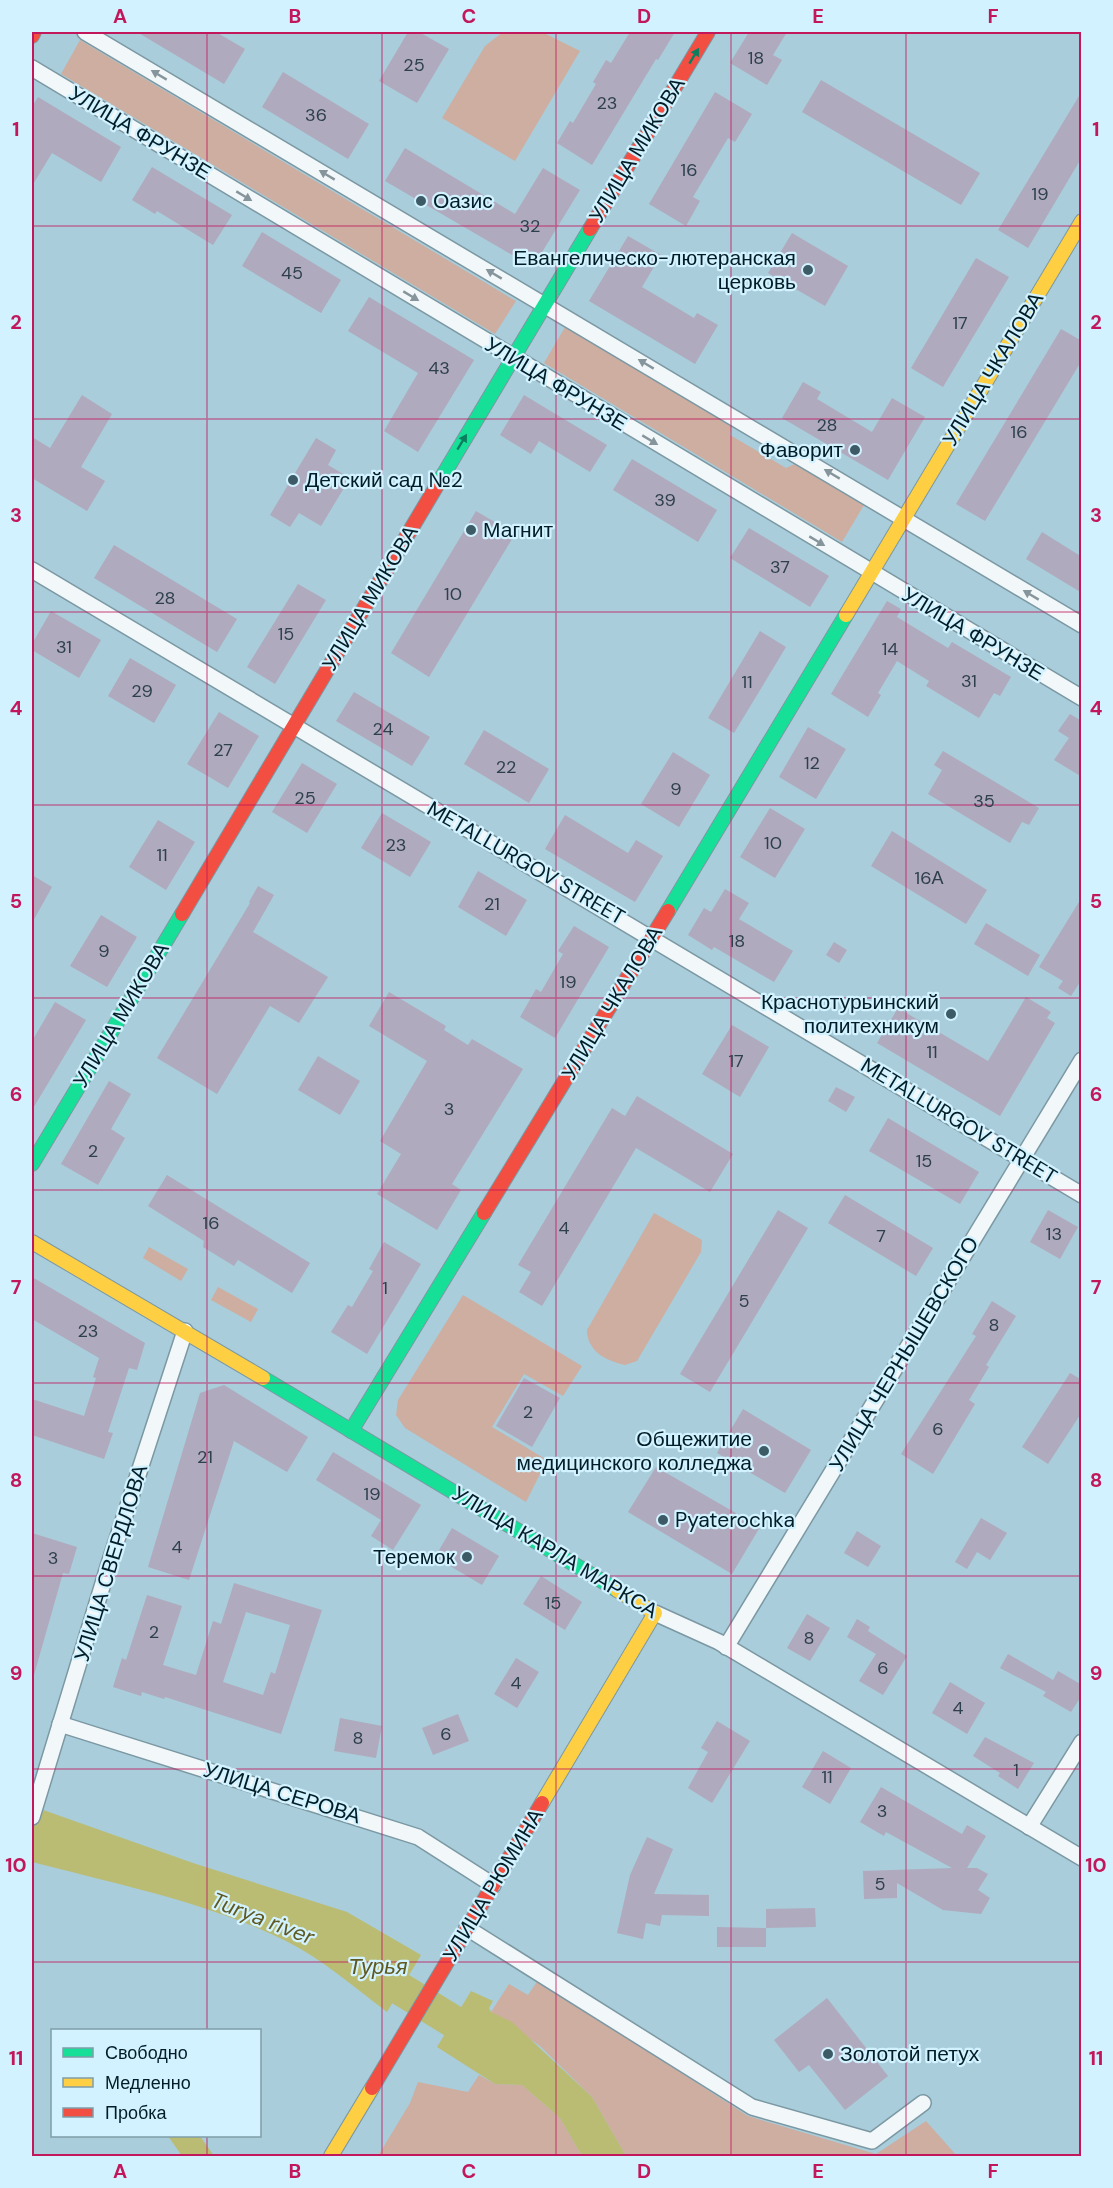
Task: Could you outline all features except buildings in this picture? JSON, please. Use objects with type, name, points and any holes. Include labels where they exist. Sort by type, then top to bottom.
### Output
[{"type":"main road","points":[[32,36],[34,32]]},
{"type":"main road","name":"УЛИЦА МИКОВА","points":[[32,1164],[708,32]]},
{"type":"main road","name":"УЛИЦА ЧКАЛОВА","points":[[351,1431],[652,937],[1082,221]]},
{"type":"main road","name":"УЛИЦА КАРЛА МАРКСА","points":[[32,1242],[185,1331],[655,1613]]},
{"type":"main road","name":"УЛИЦА РЮМИНА","points":[[331,2157],[655,1613]]},
{"type":"street","points":[[86,32],[1082,625]]},
{"type":"street","name":"УЛИЦА ФРУНЗЕ","points":[[32,68],[870,573],[1082,698]]},
{"type":"street","name":"METALLURGOV STREET","points":[[32,570],[1082,1195]]},
{"type":"street","name":"УЛИЦА ЧЕРНЫШЕВСКОГО","points":[[726,1647],[1082,1060]]},
{"type":"street","name":"УЛИЦА СВЕРДЛОВА","points":[[32,1817],[111,1556],[185,1331]]},
{"type":"street","name":"УЛИЦА КАРЛА МАРКСА","points":[[655,1613],[726,1647],[1082,1858]]},
{"type":"street","name":"УЛИЦА СЕРОВА","points":[[60,1724],[418,1837],[493,1885]]},
{"type":"street","points":[[1029,1827],[1082,1742]]},
{"type":"street","points":[[467,1928],[752,2107],[872,2141],[922,2103]]},
{"type":"shaded area","points":[[503,32],[542,32],[580,51],[515,161],[442,118],[485,46]]},
{"type":"shaded area","points":[[80,40],[516,301],[495,334],[61,74]]},
{"type":"shaded area","points":[[568,322],[732,424],[730,435],[786,468],[797,463],[864,505],[842,542],[544,363]]},
{"type":"shaded area","points":[[654,1213],[702,1240],[701,1252],[637,1361],[625,1365],[599,1354],[590,1344],[587,1330]]},
{"type":"shaded area","points":[[149,1247],[188,1269],[181,1281],[143,1258]]},
{"type":"shaded area","points":[[218,1287],[258,1309],[251,1322],[211,1300]]},
{"type":"shaded area","points":[[463,1295],[582,1366],[563,1396],[524,1374],[492,1427],[547,1460],[526,1502],[405,1428],[396,1415],[398,1400]]},
{"type":"shaded area","points":[[538,1980],[748,2116],[876,2154],[926,2121],[957,2156],[626,2156],[592,2097],[540,2046],[491,2012],[509,1984],[528,1995]]},
{"type":"shaded area","points":[[479,2075],[495,2084],[522,2085],[560,2118],[582,2156],[378,2156],[410,2103],[418,2082],[468,2092]]},
{"type":"water","name":"Турья","points":[[32,1806],[193,1863],[347,1912],[421,1955],[387,2012],[312,1956],[256,1927],[161,1895],[32,1862]]},
{"type":"water","points":[[471,1991],[493,2001],[489,2008],[491,2012],[512,2022],[592,2097],[626,2156],[582,2156],[560,2118],[522,2085],[495,2084],[437,2047]]},
{"type":"water","points":[[169,2137],[201,2137],[214,2156],[182,2156]]},
{"type":"waterway","name":"Turya river","points":[[363,1966],[490,2044]]},
{"type":"traffic: fast","points":[[439,482],[590,229]]},
{"type":"traffic: fast","points":[[668,911],[846,615]]},
{"type":"traffic: fast","points":[[32,1164],[182,914]]},
{"type":"traffic: fast","points":[[351,1431],[484,1213]]},
{"type":"traffic: fast","points":[[263,1378],[617,1590]]},
{"type":"traffic: slow","points":[[846,615],[1082,221]]},
{"type":"traffic: slow","points":[[32,1242],[263,1378]]},
{"type":"traffic: slow","points":[[542,1803],[655,1613],[617,1590]]},
{"type":"traffic: slow","points":[[331,2156],[372,2088]]},
{"type":"traffic: jam","points":[[32,36],[34,32]]},
{"type":"traffic: jam","points":[[590,229],[708,32]]},
{"type":"traffic: jam","points":[[182,914],[439,482]]},
{"type":"traffic: jam","points":[[484,1213],[668,911]]},
{"type":"traffic: jam","points":[[372,2088],[542,1803]]},
{"type":"place","name":"Оазис","points":[[421,201]]},
{"type":"place","name":"Евангелическо-лютеранская церковь","points":[[808,270]]},
{"type":"place","name":"Фаворит","points":[[855,450]]},
{"type":"place","name":"Детский сад №2","points":[[293,480]]},
{"type":"place","name":"Магнит","points":[[471,530]]},
{"type":"place","name":"Краснотурьинский политехникум","points":[[951,1014]]},
{"type":"place","name":"Общежитие медицинского колледжа","points":[[764,1451]]},
{"type":"place","name":"Pyaterochka","points":[[663,1520]]},
{"type":"place","name":"Теремок","points":[[467,1557]]},
{"type":"place","name":"Золотой петух","points":[[828,2054]]}]
